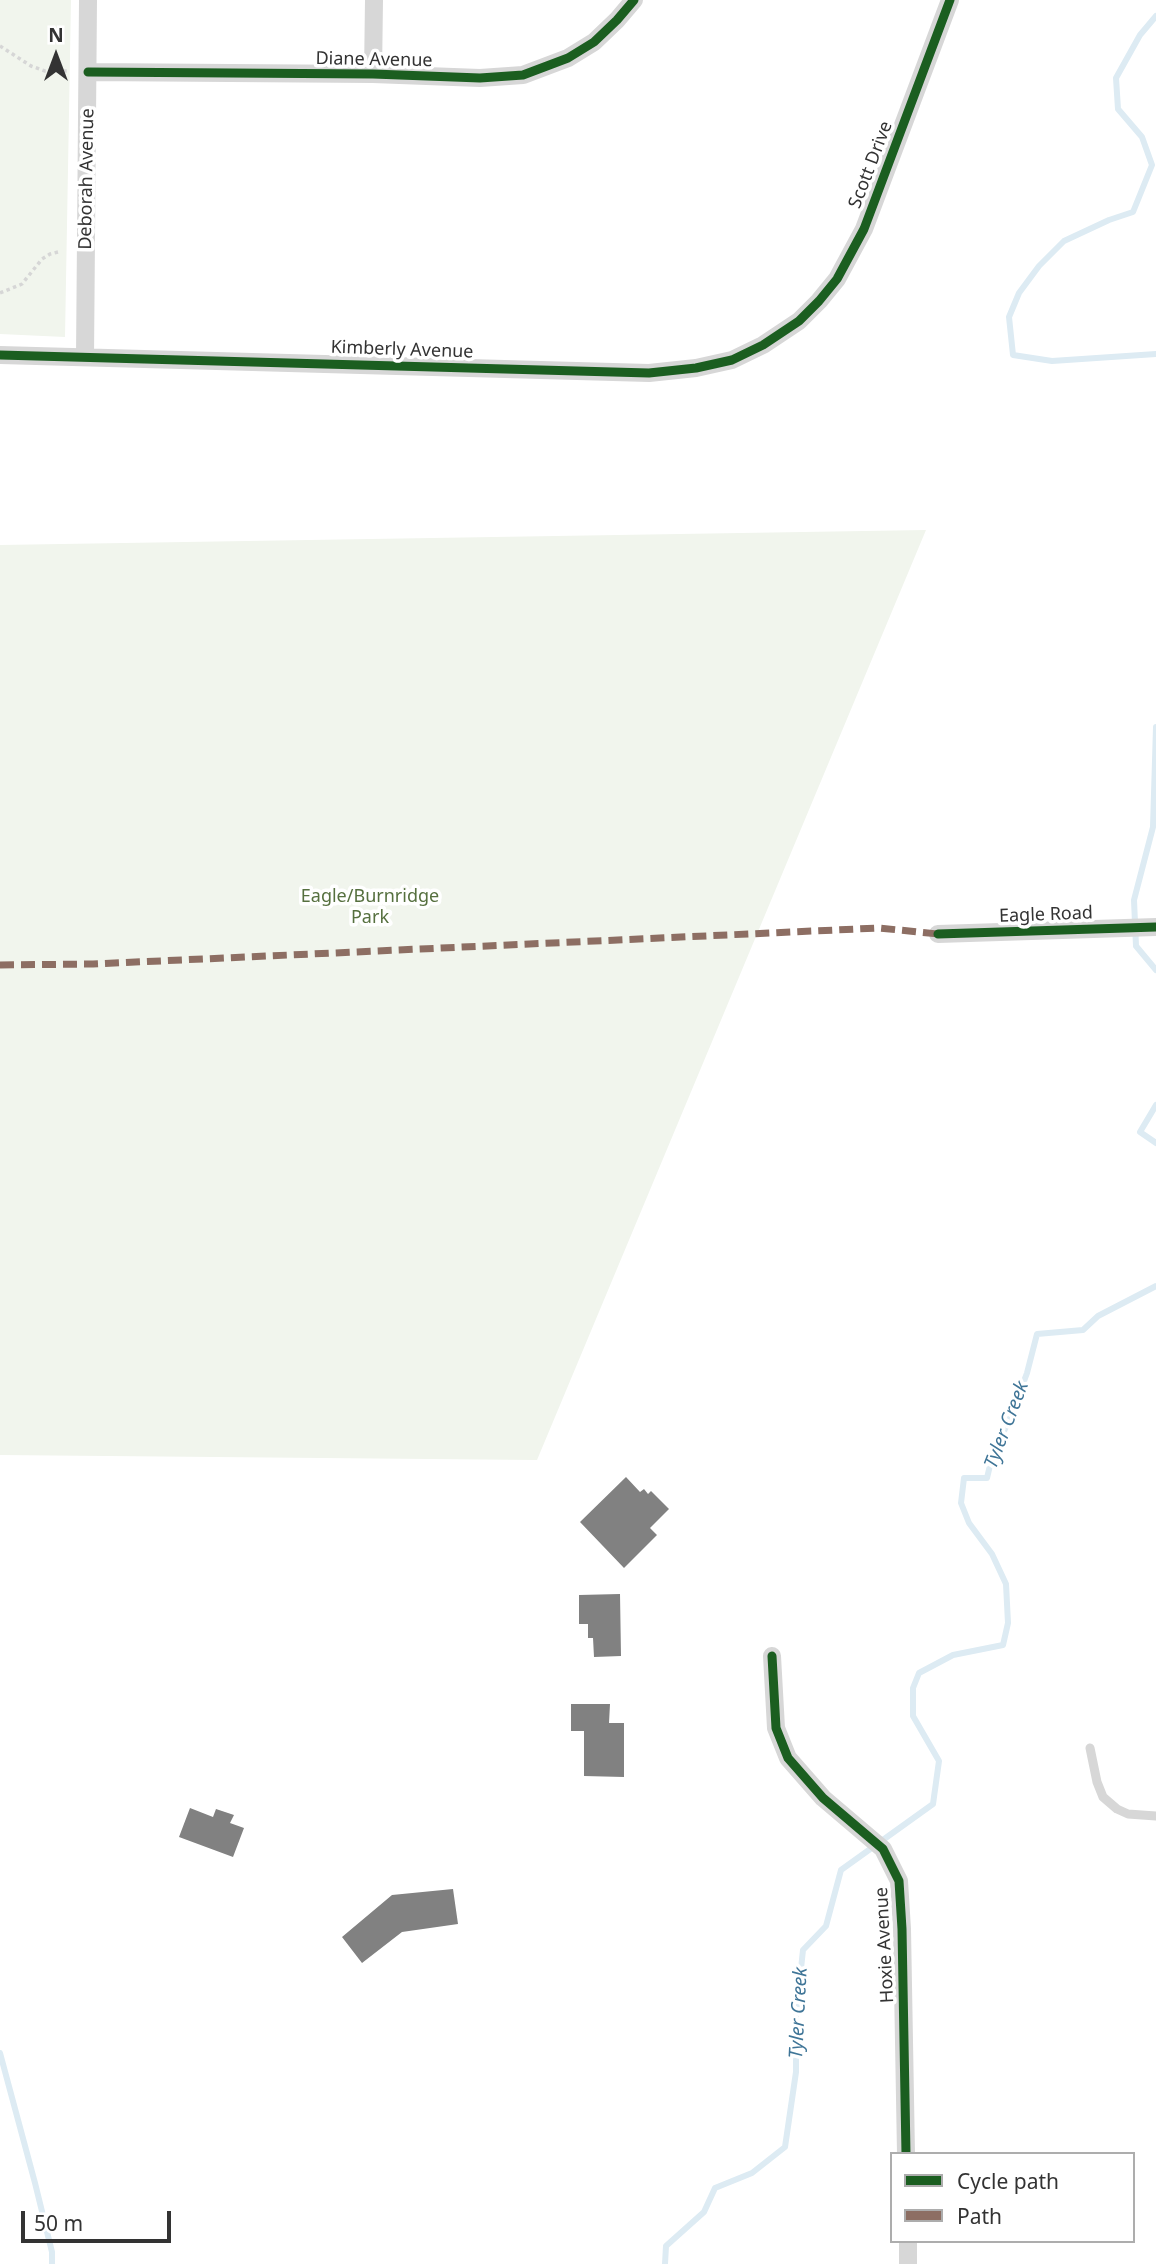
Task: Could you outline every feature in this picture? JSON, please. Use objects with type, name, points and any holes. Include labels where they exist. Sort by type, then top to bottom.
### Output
[{"type":"street","name":"Deborah Avenue","points":[[85,357],[88,0]]},
{"type":"street","points":[[373,74],[374,0]]},
{"type":"street","name":"Diane Avenue","points":[[88,72],[373,74],[480,78],[523,75],[568,58],[594,42],[634,0]]},
{"type":"street","name":"Scott Drive","points":[[793,325],[819,302],[837,279],[864,229],[950,0]]},
{"type":"street","name":"Kimberly Avenue","points":[[0,355],[649,373],[696,368],[732,360],[763,345],[793,325]]},
{"type":"street","name":"Eagle Road","points":[[938,934],[1156,926]]},
{"type":"street","name":"Hoxie Avenue","points":[[772,1656],[776,1728],[788,1758],[823,1798],[875,1841],[889,1859],[901,1887],[906,2152]]},
{"type":"street","points":[[908,2243],[908,2264]]},
{"type":"lane","points":[[1090,1748],[1103,1797],[1128,1814],[1156,1816]]},
{"type":"path","points":[[0,46],[38,69],[68,71]]},
{"type":"path","points":[[0,293],[22,284],[42,259],[58,252]]},
{"type":"green space","points":[[0,0],[71,0],[65,337],[0,334]]},
{"type":"green space","name":"Eagle/Burnridge Park","points":[[926,530],[537,1460],[0,1455],[0,545]]},
{"type":"building","points":[[626,1477],[640,1492],[644,1489],[648,1494],[651,1491],[669,1509],[650,1528],[657,1535],[624,1568],[580,1522]]},
{"type":"building","points":[[620,1594],[621,1656],[594,1657],[593,1638],[588,1638],[588,1624],[579,1624],[579,1595]]},
{"type":"building","points":[[571,1704],[610,1704],[609,1723],[624,1723],[624,1777],[584,1776],[584,1731],[571,1731]]},
{"type":"building","points":[[190,1808],[213,1817],[216,1809],[234,1815],[230,1823],[244,1828],[233,1857],[179,1837]]},
{"type":"building","points":[[453,1889],[458,1924],[402,1932],[362,1963],[342,1937],[392,1895]]},
{"type":"waterway","name":"Tyler Creek","points":[[1156,16],[1140,35],[1116,78],[1118,109],[1142,137],[1152,165],[1133,212],[1064,241],[1039,266],[1019,293],[1009,317],[1013,355],[1052,361],[1156,354]]},
{"type":"waterway","name":"Tyler Creek","points":[[1156,727],[1153,827],[1134,900],[1136,946],[1156,970]]},
{"type":"waterway","name":"Tyler Creek","points":[[1156,1105],[1140,1132],[1156,1143]]},
{"type":"waterway","name":"Tyler Creek","points":[[665,2264],[666,2246],[704,2212],[715,2188],[752,2173],[785,2147],[796,2072],[796,2015],[803,1950],[826,1926],[841,1870],[933,1804],[939,1761],[913,1716],[913,1688],[919,1673],[953,1655],[1003,1645],[1008,1623],[1006,1584],[992,1554],[969,1523],[961,1503],[964,1478],[987,1478],[992,1457],[1027,1373],[1037,1334],[1083,1330],[1098,1316],[1156,1286]]},
{"type":"waterway","name":"Tyler Creek","points":[[0,2053],[35,2183],[52,2252],[52,2264]]},
{"type":"marked path","points":[[0,965],[93,964],[879,928],[938,934]]},
{"type":"cycle path","points":[[88,72],[373,74],[480,78],[523,75],[568,58],[594,42],[634,0]]},
{"type":"cycle path","points":[[0,355],[649,373],[696,368],[732,360],[763,345],[799,321],[837,279],[864,229],[950,0]]},
{"type":"cycle path","points":[[938,934],[1156,927]]},
{"type":"cycle path","points":[[772,1656],[776,1728],[788,1758],[823,1798],[883,1849],[899,1881],[906,2152]]}]
